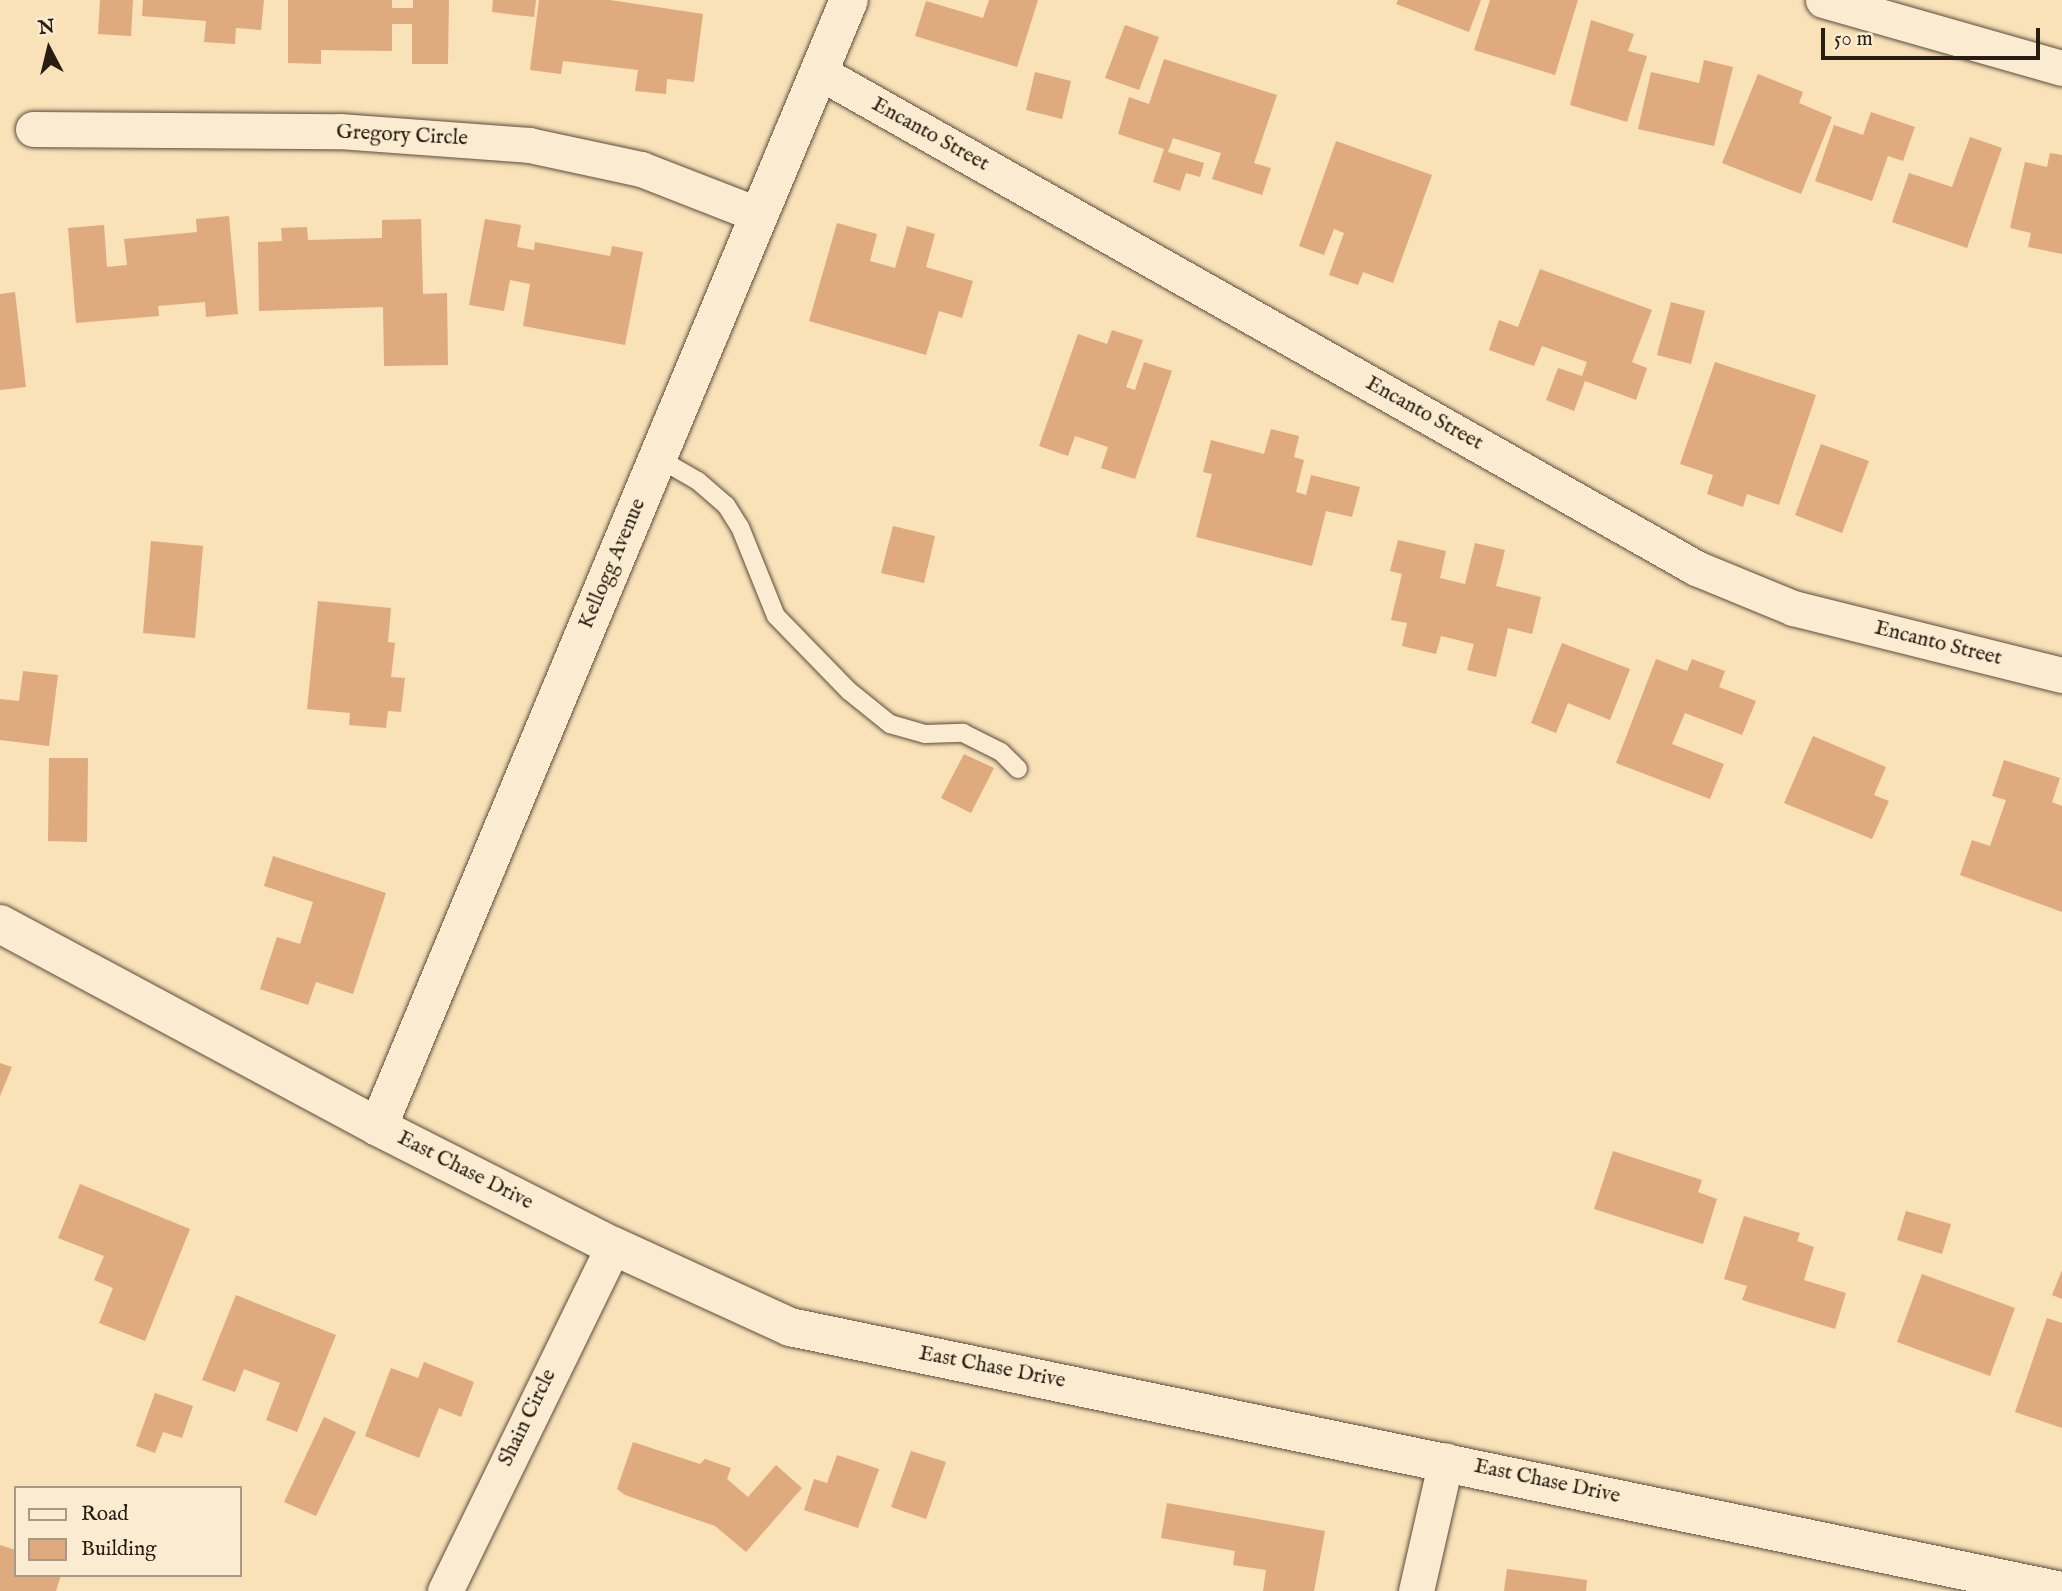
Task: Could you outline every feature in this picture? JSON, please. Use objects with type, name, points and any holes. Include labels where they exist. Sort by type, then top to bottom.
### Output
[{"type":"street","name":"Kellogg Avenue","points":[[378,1127],[849,0]]},
{"type":"street","points":[[1823,0],[1880,7],[2062,68]]},
{"type":"street","name":"Encanto Street","points":[[819,72],[1696,568],[1793,608],[2062,675]]},
{"type":"street","name":"Gregory Circle","points":[[33,129],[339,131],[529,145],[641,169],[759,215]]},
{"type":"street","name":"East Chase Drive","points":[[0,924],[378,1127],[613,1246],[790,1327],[1446,1460],[2062,1591]]},
{"type":"street","name":"Shain Circle","points":[[445,1591],[613,1246]]},
{"type":"street","points":[[1416,1591],[1446,1460]]},
{"type":"lane","points":[[658,458],[698,481],[726,505],[740,527],[776,616],[849,691],[890,724],[925,734],[963,733],[1001,752],[1018,769]]},
{"type":"building","points":[[100,0],[133,0],[131,36],[98,34]]},
{"type":"building","points":[[143,0],[264,0],[261,30],[236,28],[235,44],[204,42],[206,21],[142,16]]},
{"type":"building","points":[[288,0],[392,0],[392,8],[413,8],[413,0],[449,0],[448,64],[412,64],[412,24],[392,24],[392,51],[321,50],[321,64],[288,63]]},
{"type":"building","points":[[493,0],[536,0],[534,17],[492,12]]},
{"type":"building","points":[[539,0],[610,0],[703,14],[694,82],[667,79],[666,94],[635,91],[638,70],[563,61],[561,74],[530,70]]},
{"type":"building","points":[[989,0],[1038,0],[1017,67],[915,36],[926,1],[983,18]]},
{"type":"building","points":[[1398,0],[1481,0],[1469,32],[1396,4]]},
{"type":"building","points":[[1490,0],[1578,0],[1555,75],[1474,50]]},
{"type":"building","points":[[1591,20],[1634,34],[1628,51],[1647,56],[1627,122],[1570,105]]},
{"type":"building","points":[[1125,25],[1159,37],[1139,90],[1105,78]]},
{"type":"building","points":[[1164,59],[1277,95],[1254,163],[1271,168],[1262,195],[1212,179],[1221,153],[1173,138],[1168,152],[1204,163],[1200,177],[1186,173],[1180,191],[1153,182],[1164,149],[1118,134],[1129,97],[1149,104]]},
{"type":"building","points":[[1704,60],[1733,67],[1714,146],[1638,129],[1651,72],[1699,83]]},
{"type":"building","points":[[1035,72],[1071,81],[1062,119],[1026,110]]},
{"type":"building","points":[[1758,74],[1803,92],[1799,103],[1832,117],[1801,194],[1722,163]]},
{"type":"building","points":[[1871,112],[1915,127],[1903,161],[1888,156],[1872,201],[1815,181],[1834,125],[1863,135]]},
{"type":"building","points":[[1970,137],[2002,148],[1967,248],[1892,222],[1909,173],[1952,187]]},
{"type":"building","points":[[1336,141],[1432,175],[1393,283],[1363,272],[1358,285],[1329,275],[1344,233],[1334,229],[1324,255],[1299,246]]},
{"type":"building","points":[[2050,153],[2062,155],[2062,254],[2028,247],[2031,233],[2010,228],[2025,162],[2047,167]]},
{"type":"building","points":[[229,216],[238,314],[206,317],[205,302],[158,306],[159,316],[76,323],[68,228],[104,225],[107,267],[127,265],[124,239],[197,232],[196,219]]},
{"type":"building","points":[[421,219],[423,294],[447,293],[448,365],[384,366],[383,307],[259,311],[258,242],[282,241],[281,228],[307,227],[308,240],[382,238],[382,220]]},
{"type":"building","points":[[485,219],[521,225],[517,247],[534,250],[535,242],[610,256],[612,246],[643,252],[625,345],[523,326],[530,284],[510,280],[504,311],[469,305]]},
{"type":"building","points":[[837,223],[877,234],[870,261],[895,268],[907,226],[935,234],[926,267],[973,281],[962,318],[939,311],[926,355],[809,321]]},
{"type":"building","points":[[1540,269],[1652,310],[1632,362],[1647,368],[1636,400],[1585,381],[1574,411],[1546,400],[1558,368],[1582,376],[1587,362],[1542,346],[1534,366],[1489,350],[1499,320],[1518,327]]},
{"type":"building","points":[[15,292],[26,387],[0,390],[0,294]]},
{"type":"building","points":[[1671,302],[1705,311],[1691,364],[1657,355]]},
{"type":"building","points":[[1112,330],[1143,340],[1126,387],[1135,390],[1144,362],[1172,371],[1135,479],[1101,468],[1108,447],[1075,436],[1068,456],[1039,446],[1078,334],[1107,344]]},
{"type":"building","points":[[1715,362],[1816,395],[1779,505],[1747,494],[1743,507],[1707,494],[1713,475],[1680,464]]},
{"type":"building","points":[[1271,429],[1299,436],[1294,457],[1304,460],[1296,492],[1306,495],[1311,475],[1360,487],[1352,517],[1326,511],[1312,566],[1196,537],[1212,474],[1203,472],[1211,440],[1264,454]]},
{"type":"building","points":[[1821,444],[1869,461],[1842,533],[1795,515]]},
{"type":"building","points":[[893,526],[935,536],[924,583],[881,573]]},
{"type":"building","points":[[1398,540],[1446,551],[1440,578],[1465,584],[1475,543],[1505,550],[1496,586],[1541,597],[1532,634],[1508,628],[1496,677],[1467,670],[1474,644],[1441,636],[1436,654],[1402,646],[1407,623],[1391,620],[1402,574],[1390,571]]},
{"type":"building","points":[[151,541],[203,546],[195,638],[143,633]]},
{"type":"building","points":[[318,601],[391,608],[388,642],[395,643],[391,677],[405,678],[401,712],[388,711],[386,728],[349,725],[350,713],[307,709]]},
{"type":"building","points":[[1562,643],[1630,669],[1610,720],[1568,703],[1556,733],[1531,723]]},
{"type":"building","points":[[1656,659],[1687,671],[1692,659],[1725,671],[1719,687],[1756,701],[1742,735],[1685,713],[1672,744],[1724,764],[1710,799],[1616,763]]},
{"type":"building","points":[[23,671],[58,675],[49,746],[0,740],[0,699],[19,701]]},
{"type":"building","points":[[1813,736],[1886,767],[1874,795],[1889,801],[1872,839],[1784,803]]},
{"type":"building","points":[[964,754],[994,768],[971,813],[941,798]]},
{"type":"building","points":[[49,758],[88,758],[87,842],[48,841]]},
{"type":"building","points":[[2004,760],[2060,778],[2052,802],[2062,806],[2062,912],[1960,875],[1972,840],[1990,846],[2006,800],[1992,796]]},
{"type":"building","points":[[273,856],[386,893],[353,994],[316,982],[308,1005],[260,989],[277,937],[300,944],[313,902],[264,886]]},
{"type":"building","points":[[0,1063],[12,1067],[0,1096]]},
{"type":"building","points":[[1613,1151],[1702,1180],[1698,1192],[1717,1199],[1703,1244],[1594,1209]]},
{"type":"building","points":[[80,1184],[190,1229],[145,1341],[99,1323],[113,1288],[94,1280],[104,1256],[58,1238]]},
{"type":"building","points":[[1906,1211],[1951,1224],[1942,1254],[1897,1240]]},
{"type":"building","points":[[1744,1216],[1800,1233],[1797,1241],[1814,1247],[1804,1280],[1846,1293],[1835,1329],[1742,1300],[1747,1286],[1724,1279]]},
{"type":"building","points":[[2062,1270],[2062,1299],[2052,1295]]},
{"type":"building","points":[[1922,1274],[2015,1308],[1990,1376],[1897,1342]]},
{"type":"building","points":[[236,1295],[336,1335],[297,1432],[266,1420],[280,1383],[244,1369],[235,1392],[202,1380]]},
{"type":"building","points":[[2047,1318],[2062,1323],[2062,1428],[2015,1412]]},
{"type":"building","points":[[424,1362],[474,1382],[461,1417],[439,1408],[419,1458],[365,1436],[391,1368],[418,1378]]},
{"type":"building","points":[[155,1393],[193,1406],[182,1438],[163,1432],[155,1453],[136,1446]]},
{"type":"building","points":[[324,1417],[356,1432],[316,1516],[284,1502]]},
{"type":"building","points":[[633,1442],[700,1464],[705,1459],[731,1468],[727,1479],[748,1497],[776,1465],[802,1488],[746,1552],[715,1526],[625,1495],[617,1489]]},
{"type":"building","points":[[911,1451],[946,1462],[926,1519],[891,1507]]},
{"type":"building","points":[[837,1455],[879,1469],[858,1528],[804,1510],[814,1479],[827,1483]]},
{"type":"building","points":[[1167,1503],[1325,1531],[1314,1591],[1263,1591],[1266,1570],[1233,1565],[1235,1551],[1161,1538]]},
{"type":"building","points":[[0,1545],[14,1549],[14,1577],[60,1577],[56,1591],[0,1591]]},
{"type":"building","points":[[1507,1569],[1587,1580],[1586,1591],[1504,1591]]}]
